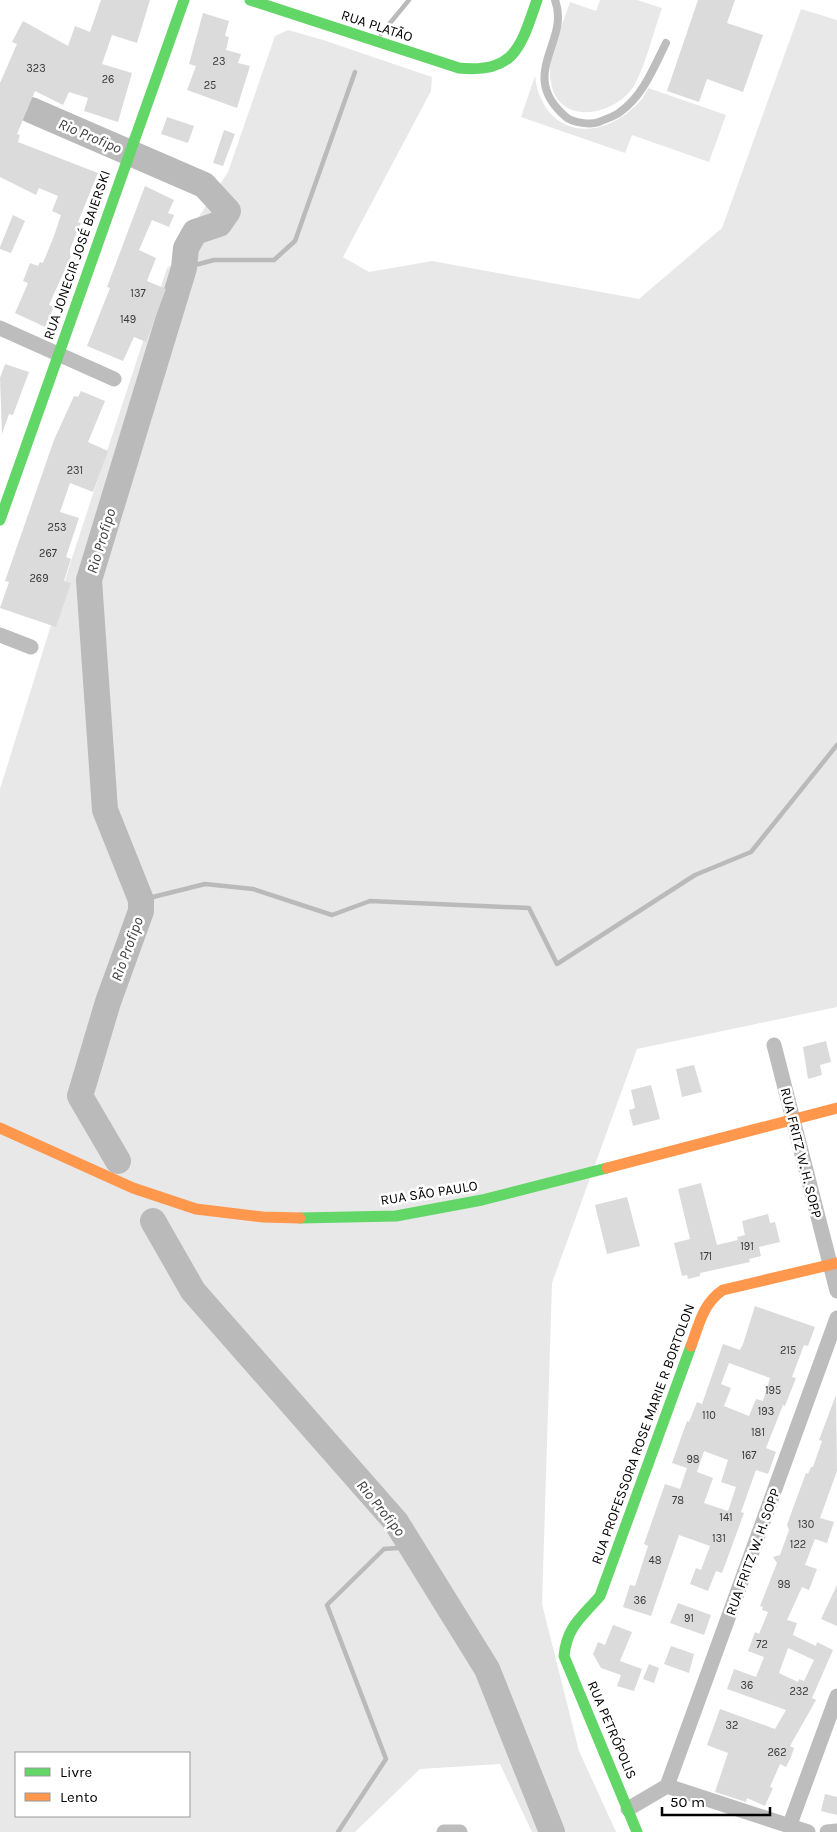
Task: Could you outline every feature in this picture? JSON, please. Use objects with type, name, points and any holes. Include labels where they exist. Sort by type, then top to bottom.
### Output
[{"type":"street","name":"RUA JONECIR JOSÉ BAIERSKI","points":[[0,520],[184,0]]},
{"type":"street","name":"RUA PLATÃO","points":[[250,0],[475,72],[496,68],[512,55],[521,40],[537,0]]},
{"type":"street","points":[[0,328],[114,379]]},
{"type":"street","points":[[0,635],[31,647]]},
{"type":"street","name":"RUA FRITZ W. H. SOPP","points":[[774,1045],[833,1264],[837,1291]]},
{"type":"street","name":"RUA SÃO PAULO","points":[[0,1128],[133,1188],[196,1208],[263,1217],[329,1219],[396,1216],[482,1200],[837,1108]]},
{"type":"street","name":"RUA PROFESSORA ROSE MARIE R BORTOLON","points":[[565,1639],[573,1623],[590,1609],[600,1596],[706,1306],[714,1296],[724,1290],[833,1264]]},
{"type":"street","name":"RUA FRITZ W. H. SOPP","points":[[667,1786],[837,1318]]},
{"type":"street","name":"RUA PETRÓPOLIS","points":[[565,1639],[564,1656],[637,1832]]},
{"type":"street","points":[[789,1827],[837,1696]]},
{"type":"street","points":[[628,1809],[667,1786],[808,1832]]},
{"type":"street","points":[[827,1832],[837,1831]]},
{"type":"lane","points":[[555,0],[558,18],[543,77],[553,106],[569,120],[593,124],[620,113],[641,92],[666,43]]},
{"type":"shaded area","points":[[600,0],[637,0],[662,8],[643,67],[627,95],[603,109],[590,112],[577,111],[565,106],[556,97],[550,73],[553,52],[570,2],[596,11]]},
{"type":"shaded area","points":[[801,9],[837,20],[837,1007],[637,1049],[552,1283],[542,1604],[579,1751],[616,1832],[532,1832],[500,1764],[420,1769],[355,1832],[0,1832],[0,789],[71,561],[167,268],[200,244],[198,218],[228,172],[275,36],[288,30],[432,77],[431,91],[343,257],[369,272],[432,261],[639,299],[722,228]]},
{"type":"shaded area","points":[[535,76],[539,94],[546,108],[567,125],[581,129],[595,128],[611,123],[626,114],[639,102],[648,88],[726,115],[709,162],[632,135],[625,153],[521,117]]},
{"type":"building","points":[[101,0],[150,0],[137,43],[112,35],[102,64],[132,73],[118,122],[84,111],[88,98],[69,92],[63,105],[35,91],[17,134],[20,135],[18,142],[98,173],[78,222],[81,223],[70,249],[71,256],[49,305],[54,307],[45,327],[15,313],[28,283],[23,281],[30,263],[38,266],[40,262],[43,263],[54,236],[61,215],[52,211],[58,196],[39,188],[36,195],[0,177],[0,83],[17,44],[12,42],[23,21],[68,46],[75,26],[90,32]]},
{"type":"building","points":[[698,0],[735,0],[727,23],[763,35],[743,92],[707,79],[699,102],[667,91]]},
{"type":"building","points":[[203,13],[229,21],[225,36],[229,37],[226,50],[241,54],[238,63],[250,66],[237,108],[187,90],[196,66],[189,64]]},
{"type":"building","points":[[167,117],[194,126],[188,143],[161,134]]},
{"type":"building","points":[[224,130],[235,134],[223,166],[213,163]]},
{"type":"building","points":[[145,186],[174,200],[168,213],[174,215],[169,227],[152,220],[139,250],[156,258],[147,281],[166,289],[146,342],[134,337],[123,361],[87,346],[110,288],[107,287]]},
{"type":"building","points":[[13,215],[25,221],[11,253],[0,249],[0,247]]},
{"type":"building","points":[[5,364],[29,372],[13,415],[9,414],[2,434],[0,378]]},
{"type":"building","points":[[81,391],[105,401],[88,442],[108,451],[93,492],[70,483],[60,512],[79,518],[66,557],[71,559],[64,581],[71,583],[56,627],[0,608],[9,582],[5,581],[54,440],[74,396],[78,397]]},
{"type":"building","points":[[826,1041],[831,1062],[820,1065],[822,1075],[808,1079],[803,1047]]},
{"type":"building","points":[[694,1065],[702,1092],[682,1097],[676,1069]]},
{"type":"building","points":[[651,1085],[660,1119],[633,1126],[629,1110],[635,1108],[631,1090]]},
{"type":"building","points":[[701,1183],[717,1245],[738,1240],[737,1237],[745,1235],[742,1221],[768,1214],[770,1223],[775,1222],[780,1242],[759,1247],[761,1256],[749,1259],[750,1262],[700,1273],[700,1276],[688,1279],[687,1275],[682,1276],[674,1243],[690,1239],[678,1189]]},
{"type":"building","points":[[627,1197],[640,1246],[607,1254],[595,1205]]},
{"type":"building","points":[[755,1306],[815,1327],[808,1346],[804,1345],[792,1377],[796,1378],[766,1448],[776,1452],[768,1474],[756,1470],[741,1512],[744,1513],[722,1573],[716,1571],[708,1591],[690,1584],[696,1568],[701,1570],[710,1546],[679,1535],[651,1616],[623,1607],[630,1585],[635,1586],[648,1546],[644,1544],[665,1484],[680,1489],[687,1468],[672,1463],[687,1421],[689,1422],[697,1402],[702,1404],[723,1344],[740,1350]],"holes":[[[729,1363],[770,1378],[763,1401],[756,1399],[749,1416],[724,1406],[731,1388],[721,1384]],[[704,1451],[728,1460],[721,1482],[736,1487],[728,1511],[704,1503],[713,1478],[697,1472]]]},
{"type":"building","points":[[836,1395],[837,1471],[820,1518],[834,1522],[827,1543],[815,1539],[805,1565],[817,1569],[809,1590],[802,1587],[787,1620],[797,1623],[793,1635],[816,1646],[817,1642],[833,1650],[812,1698],[816,1700],[790,1746],[794,1748],[786,1767],[780,1764],[770,1787],[773,1788],[765,1806],[747,1798],[746,1802],[715,1792],[728,1753],[707,1745],[720,1709],[775,1729],[786,1710],[727,1689],[734,1669],[756,1677],[764,1657],[748,1651],[755,1632],[759,1634],[768,1612],[762,1610],[763,1607],[760,1606],[777,1563],[773,1557],[780,1555],[789,1530],[787,1525],[793,1508],[806,1473],[808,1474],[811,1467],[813,1467],[822,1441],[819,1440]],"holes":[[[788,1648],[814,1660],[804,1681],[799,1679],[798,1682],[779,1673]]]},
{"type":"building","points":[[837,1585],[837,1626],[821,1619]]},
{"type":"building","points":[[678,1603],[711,1615],[704,1635],[670,1623]]},
{"type":"building","points":[[613,1625],[632,1632],[620,1661],[642,1669],[634,1691],[617,1686],[621,1675],[601,1668],[593,1654],[598,1642],[605,1645]]},
{"type":"building","points":[[671,1646],[694,1654],[689,1673],[664,1664]]},
{"type":"building","points":[[649,1664],[659,1668],[654,1683],[643,1679]]},
{"type":"building","points":[[825,1794],[837,1797],[837,1815],[821,1811]]},
{"type":"waterway","points":[[381,34],[409,0]]},
{"type":"waterway","points":[[184,268],[214,260],[274,260],[295,241],[355,72]]},
{"type":"waterway","name":"Rio Profipo","points":[[31,110],[204,185],[228,211],[219,224],[195,232],[186,248],[184,268],[89,580],[105,810],[141,900],[141,911],[108,1002],[80,1096],[118,1161]]},
{"type":"waterway","points":[[141,900],[205,884],[253,889],[332,915],[370,901],[529,908],[557,964],[695,875],[751,852],[837,745]]},
{"type":"waterway","name":"Rio Profipo","points":[[153,1221],[193,1291],[396,1522],[487,1669],[552,1832]]},
{"type":"waterway","points":[[338,1832],[386,1759],[327,1605],[384,1549],[412,1547]]},
{"type":"traffic: fast","points":[[0,520],[184,0]]},
{"type":"traffic: fast","points":[[250,0],[459,68],[478,69],[493,66],[513,54],[526,31],[537,0]]},
{"type":"traffic: fast","points":[[300,1218],[396,1216],[482,1200],[607,1168]]},
{"type":"traffic: fast","points":[[637,1832],[564,1656],[568,1637],[572,1629],[581,1616],[600,1596],[691,1346]]},
{"type":"traffic: slow","points":[[607,1168],[837,1108]]},
{"type":"traffic: slow","points":[[0,1128],[133,1188],[196,1209],[263,1217],[300,1218]]},
{"type":"traffic: slow","points":[[691,1346],[706,1308],[716,1295],[723,1290],[837,1263]]}]
